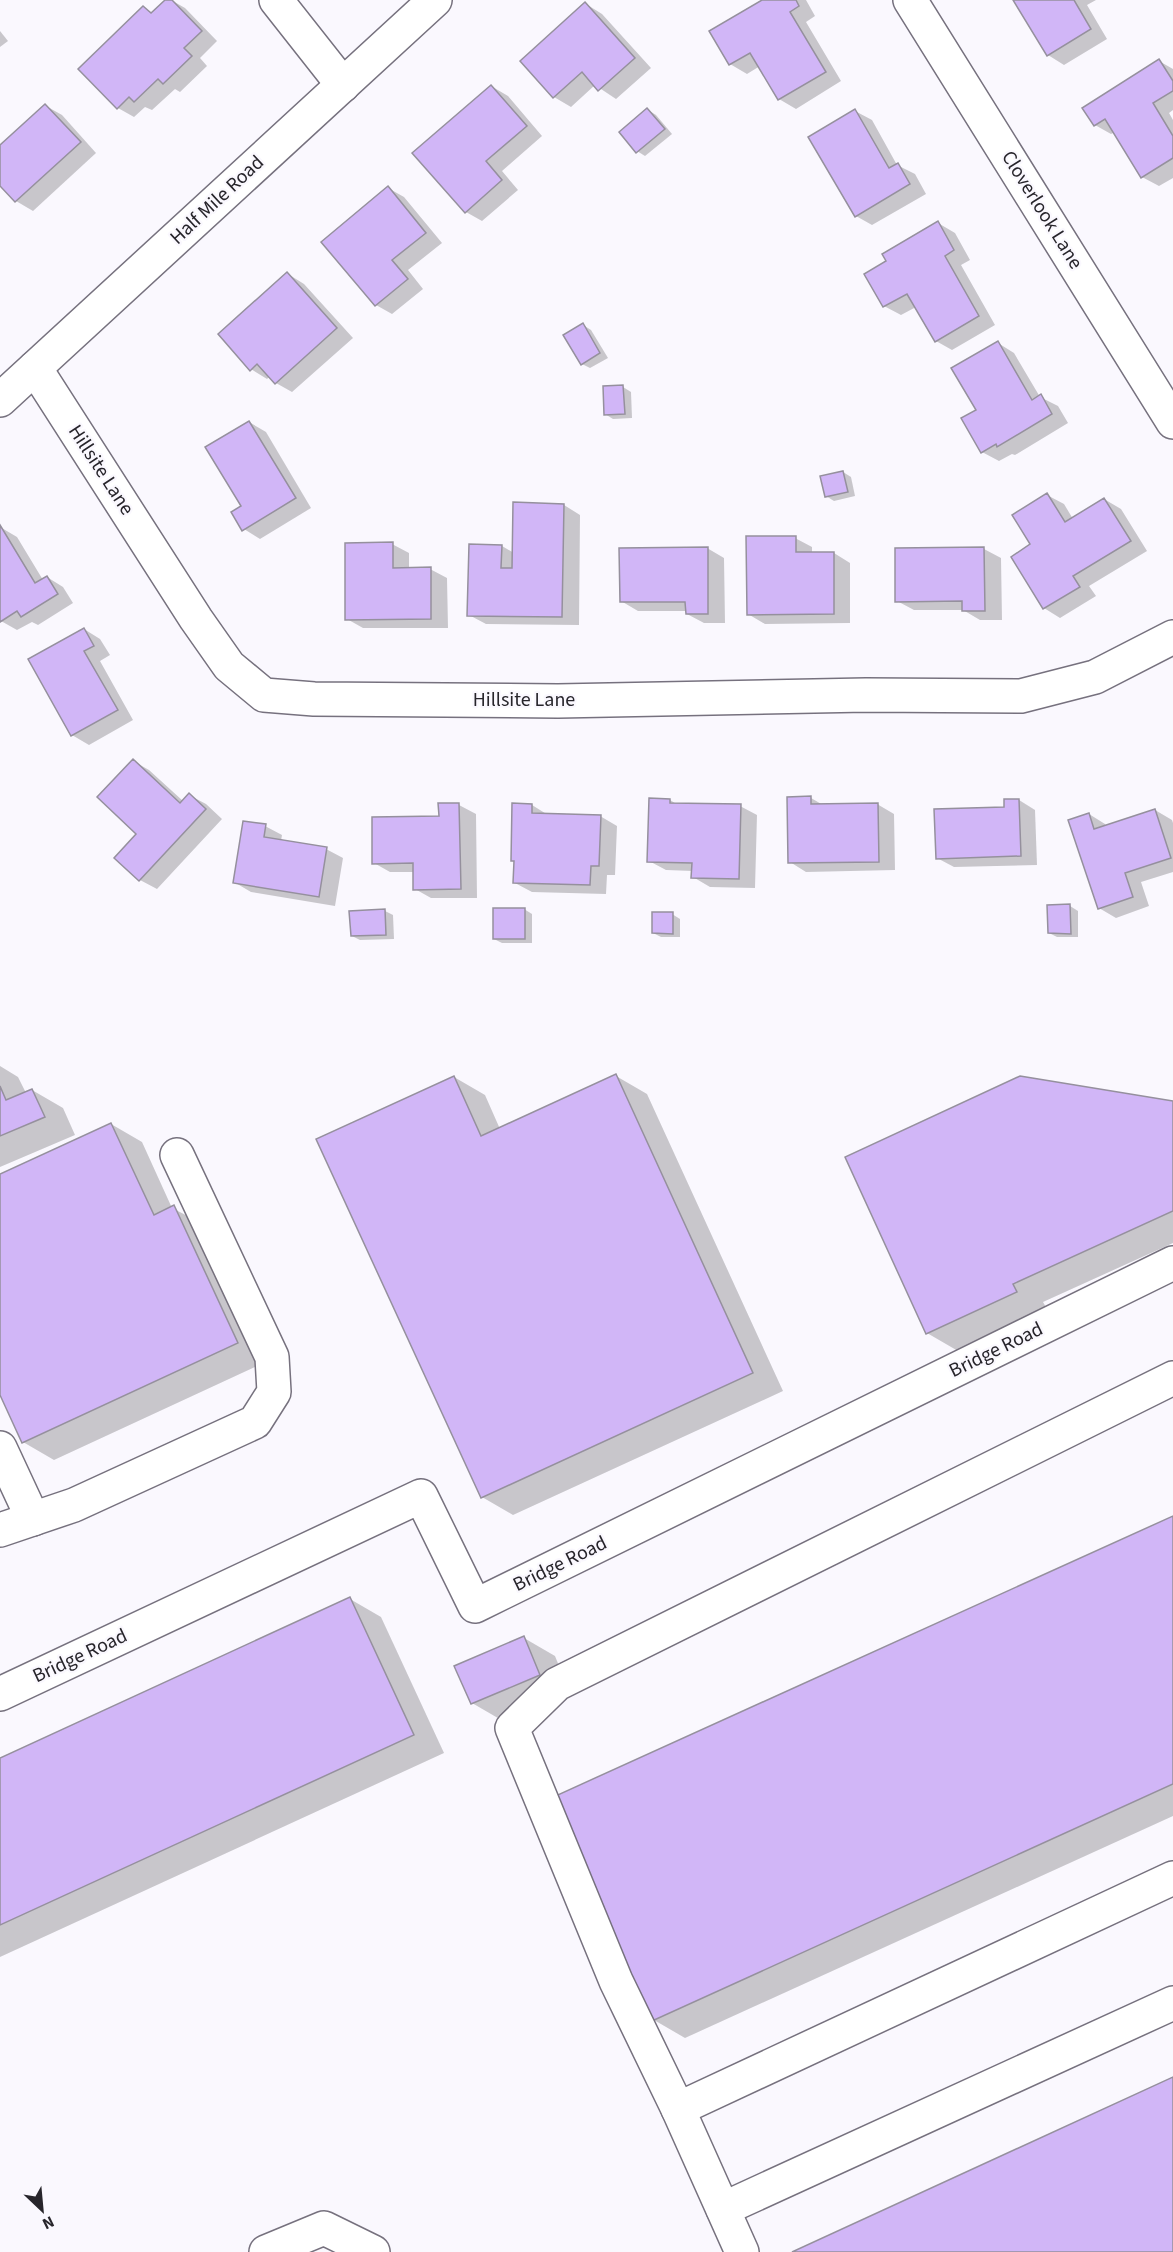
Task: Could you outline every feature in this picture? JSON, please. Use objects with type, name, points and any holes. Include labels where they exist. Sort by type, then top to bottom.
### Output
[{"type":"street","points":[[276,0],[343,85]]},
{"type":"street","name":"Half Mile Road","points":[[0,399],[435,0]]},
{"type":"street","name":"Cloverlook Lane","points":[[910,0],[1173,422]]},
{"type":"street","name":"Hillsite Lane","points":[[35,368],[196,619],[229,666],[264,695],[314,699],[558,701],[866,695],[1021,696],[1095,677],[1173,637]]},
{"type":"street","points":[[0,1530],[74,1505],[255,1422],[274,1392],[272,1357],[177,1155]]},
{"type":"street","name":"Bridge Road","points":[[0,1694],[422,1496],[475,1606],[1173,1263]]},
{"type":"street","points":[[742,2252],[678,2109],[616,1981],[512,1728],[557,1684],[1173,1378]]},
{"type":"street","points":[[0,1448],[33,1519]]},
{"type":"street","points":[[678,2109],[1173,1878]]},
{"type":"street","points":[[723,2209],[1173,2003]]},
{"type":"street","points":[[266,2252],[324,2228],[373,2252]]},
{"type":"building","points":[[165,0],[172,0],[202,31],[184,48],[192,56],[163,84],[158,79],[134,102],[129,97],[117,109],[78,69],[143,6],[151,13]]},
{"type":"building","points":[[762,0],[796,0],[799,6],[790,12],[826,72],[778,100],[750,53],[729,65],[709,31]]},
{"type":"building","points":[[1013,0],[1074,0],[1091,29],[1047,56]]},
{"type":"building","points":[[585,2],[635,58],[598,91],[582,72],[553,98],[520,61]]},
{"type":"building","points":[[1159,59],[1173,81],[1173,91],[1153,103],[1173,136],[1173,158],[1141,178],[1105,119],[1094,126],[1082,108]]},
{"type":"building","points":[[491,85],[527,126],[486,161],[502,180],[465,213],[412,153]]},
{"type":"building","points":[[45,104],[81,142],[15,202],[0,186],[0,145]]},
{"type":"building","points":[[647,108],[665,129],[636,153],[619,132]]},
{"type":"building","points":[[855,109],[889,168],[898,163],[910,184],[855,217],[808,137]]},
{"type":"building","points":[[388,186],[426,233],[392,260],[408,279],[375,306],[321,242]]},
{"type":"building","points":[[938,221],[954,250],[945,256],[979,316],[935,342],[907,294],[883,307],[864,274],[886,261],[882,254]]},
{"type":"building","points":[[287,272],[337,328],[275,384],[257,364],[250,371],[218,334]]},
{"type":"building","points":[[583,323],[600,353],[581,365],[563,335]]},
{"type":"building","points":[[998,341],[1032,400],[1041,394],[1052,414],[997,447],[996,444],[981,453],[961,418],[976,410],[951,368]]},
{"type":"building","points":[[623,385],[625,414],[604,415],[603,386]]},
{"type":"building","points":[[249,421],[296,498],[242,531],[231,512],[241,506],[205,447]]},
{"type":"building","points":[[843,471],[848,492],[825,497],[820,476]]},
{"type":"building","points":[[1047,493],[1065,522],[1104,498],[1131,541],[1073,576],[1080,587],[1043,609],[1011,557],[1030,544],[1012,515]]},
{"type":"building","points":[[513,502],[564,504],[562,617],[467,616],[469,544],[502,545],[501,568],[512,568]]},
{"type":"building","points":[[0,525],[35,583],[47,576],[58,594],[21,617],[17,611],[0,622]]},
{"type":"building","points":[[746,536],[796,536],[796,552],[834,552],[834,614],[747,615]]},
{"type":"building","points":[[393,542],[393,568],[431,567],[431,619],[345,620],[345,543]]},
{"type":"building","points":[[708,547],[708,614],[686,614],[685,602],[620,602],[619,548]]},
{"type":"building","points":[[984,547],[985,611],[962,611],[962,601],[895,602],[895,548]]},
{"type":"building","points":[[84,628],[94,646],[84,651],[118,710],[71,736],[28,659]]},
{"type":"building","points":[[133,759],[180,803],[189,793],[206,809],[139,881],[114,858],[136,834],[97,797]]},
{"type":"building","points":[[811,796],[811,804],[878,803],[879,862],[788,863],[787,797]]},
{"type":"building","points":[[649,798],[670,799],[670,803],[741,804],[739,879],[691,878],[692,863],[647,862]]},
{"type":"building","points":[[1004,799],[1019,799],[1021,856],[936,859],[934,809],[1004,807]]},
{"type":"building","points":[[438,803],[459,803],[461,889],[413,890],[413,863],[372,864],[372,817],[439,816]]},
{"type":"building","points":[[512,803],[532,804],[532,813],[601,815],[599,866],[591,866],[590,885],[513,883]]},
{"type":"building","points":[[1155,809],[1171,858],[1125,873],[1133,897],[1098,909],[1068,820],[1089,813],[1094,829]]},
{"type":"building","points":[[243,821],[266,824],[264,837],[327,847],[319,897],[233,883]]},
{"type":"building","points":[[1070,904],[1071,934],[1048,933],[1047,905]]},
{"type":"building","points":[[493,908],[525,908],[525,939],[493,939]]},
{"type":"building","points":[[385,909],[386,935],[351,936],[349,911]]},
{"type":"building","points":[[652,912],[673,912],[673,934],[652,933]]},
{"type":"building","points":[[616,1074],[753,1373],[481,1498],[316,1139],[454,1076],[481,1136]]},
{"type":"building","points":[[1020,1076],[1173,1101],[1173,1211],[1013,1284],[1017,1292],[926,1334],[845,1157]]},
{"type":"building","points":[[0,1086],[6,1100],[32,1089],[45,1117],[0,1136]]},
{"type":"building","points":[[111,1123],[154,1215],[174,1205],[238,1343],[22,1443],[0,1395],[0,1174]]},
{"type":"building","points":[[1173,1516],[1173,1784],[652,2021],[551,1798]]},
{"type":"building","points":[[350,1597],[414,1735],[0,1925],[0,1758]]},
{"type":"building","points":[[524,1636],[540,1675],[471,1704],[454,1666]]},
{"type":"building","points":[[1173,2077],[1173,2252],[792,2252]]}]
